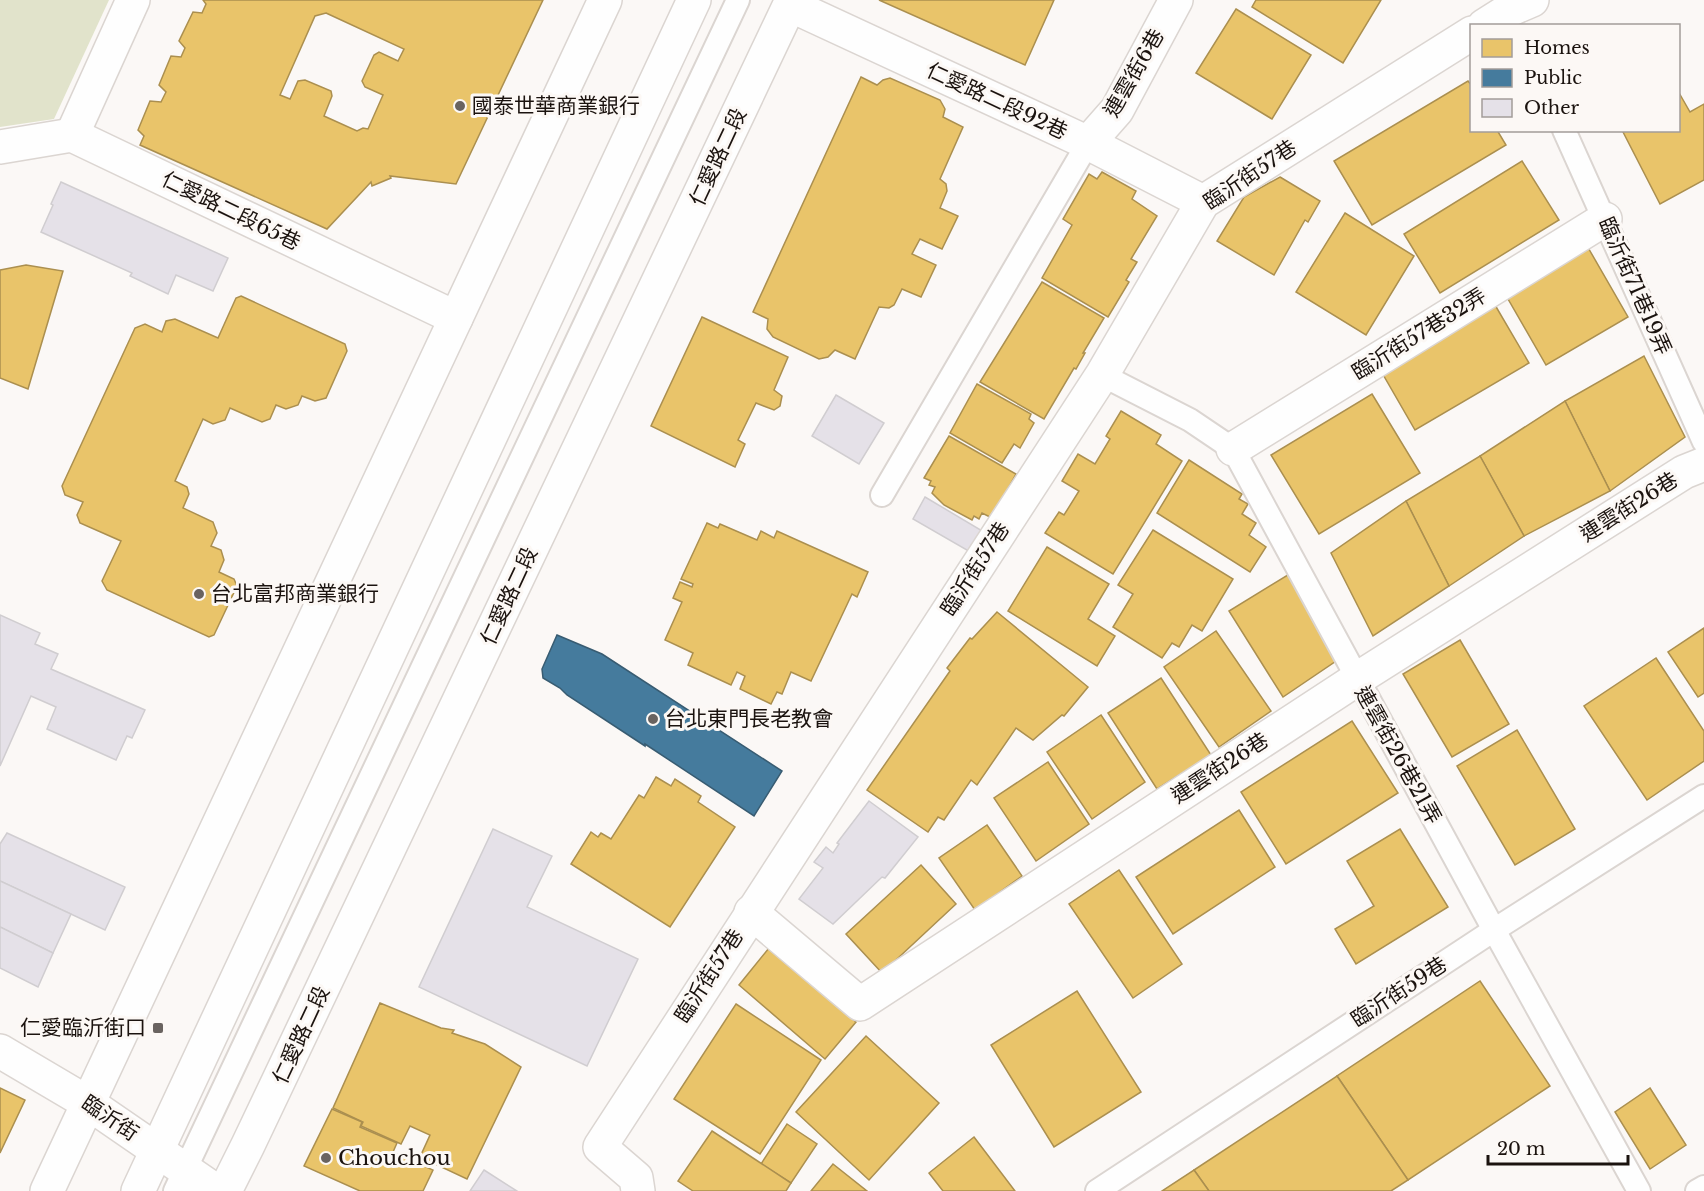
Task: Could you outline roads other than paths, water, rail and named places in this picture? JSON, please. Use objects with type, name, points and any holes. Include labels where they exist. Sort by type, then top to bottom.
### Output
[{"type":"street","points":[[0,147],[72,135],[133,0]]},
{"type":"street","points":[[46,1191],[605,0]]},
{"type":"street","points":[[138,1191],[694,0]]},
{"type":"street","name":"連雲街6巷","points":[[1088,143],[1117,110],[1176,0]]},
{"type":"street","name":"仁愛路二段92巷","points":[[791,2],[1088,143],[1203,202]]},
{"type":"street","name":"仁愛路二段","points":[[225,1191],[791,2]]},
{"type":"street","name":"臨沂街57巷","points":[[638,1191],[636,1178],[600,1147],[750,912],[1102,375],[1203,202],[1470,34]]},
{"type":"street","name":"仁愛路二段65巷","points":[[72,135],[456,318]]},
{"type":"street","name":"臨沂街57巷32弄","points":[[1233,449],[1605,219]]},
{"type":"street","name":"連雲街26巷","points":[[750,912],[860,1004],[1357,679],[1684,472],[1704,464]]},
{"type":"street","name":"臨沂街","points":[[0,1051],[88,1103],[157,1150],[180,1180],[216,1191]]},
{"type":"lane","points":[[180,1180],[738,0]]},
{"type":"lane","name":"臨沂街71巷19弄","points":[[1565,132],[1704,442]]},
{"type":"lane","points":[[882,495],[1088,143]]},
{"type":"lane","name":"連雲街26巷21弄","points":[[1102,375],[1190,420],[1233,449],[1494,930],[1639,1191]]},
{"type":"lane","name":"臨沂街59巷","points":[[1097,1191],[1494,930],[1704,796]]},
{"type":"lane","points":[[1697,1191],[1704,1187]]},
{"type":"place","name":"國泰世華商業銀行","points":[[460,106]]},
{"type":"place","name":"台北富邦商業銀行","points":[[199,594]]},
{"type":"place","name":"台北東門長老教會","points":[[653,719]]},
{"type":"place","name":"仁愛臨沂街口","points":[[158,1028]]},
{"type":"place","name":"Chouchou","points":[[326,1158]]}]
